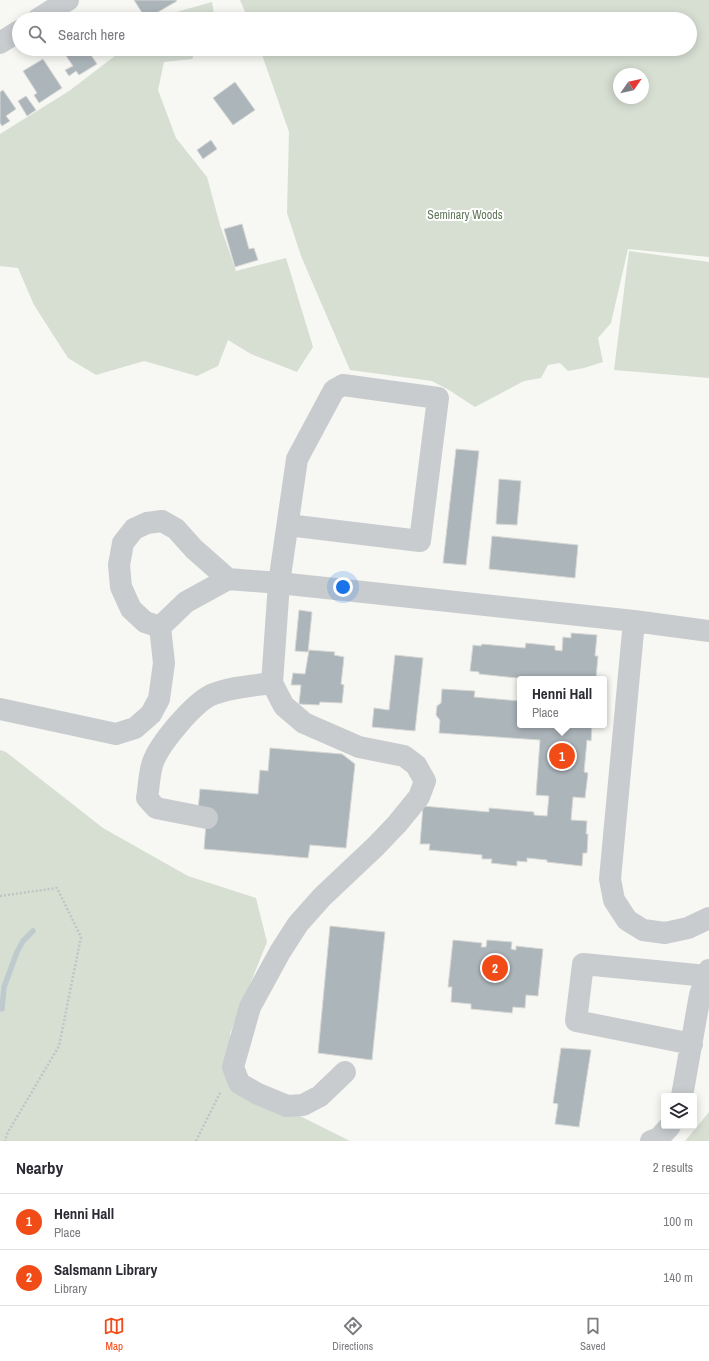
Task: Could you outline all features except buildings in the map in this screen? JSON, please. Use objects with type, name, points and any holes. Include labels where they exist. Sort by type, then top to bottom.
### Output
[{"type":"street","points":[[49,12],[68,0]]},
{"type":"street","points":[[0,43],[12,35]]},
{"type":"street","points":[[288,525],[420,541],[438,398],[343,385],[334,390],[297,459],[279,583],[272,683],[284,706],[304,723],[359,747],[404,756],[416,765],[425,781],[419,797],[397,824],[322,897],[298,924],[280,952],[250,1007],[233,1067],[239,1083],[258,1094],[287,1106],[303,1105],[320,1096],[345,1072]]},
{"type":"street","points":[[160,627],[145,622],[131,609],[120,587],[120,565],[123,543],[134,530],[147,523],[162,521],[176,528],[194,550],[228,579]]},
{"type":"street","points":[[160,627],[186,602],[228,579],[279,583],[634,621],[709,631]]},
{"type":"street","points":[[634,621],[610,879],[614,900],[626,920],[643,930],[665,934],[688,928],[709,918]]},
{"type":"street","points":[[0,709],[116,734],[135,728],[151,714],[158,699],[164,663],[160,627]]},
{"type":"street","points":[[207,818],[156,808],[147,798],[153,762],[172,731],[200,703],[212,695],[234,689],[272,683]]},
{"type":"street","points":[[683,1093],[692,1044],[700,995],[708,973],[583,964],[576,1021],[692,1044]]},
{"type":"street","points":[[651,1141],[659,1138],[667,1129]]},
{"type":"path","points":[[0,896],[57,888],[81,937],[59,1046],[7,1134],[5,1141]]},
{"type":"path","points":[[196,1141],[233,1067]]},
{"type":"green space","name":"Seminary Woods","points":[[240,0],[709,0],[709,257],[628,249],[611,323],[598,338],[603,362],[568,371],[560,363],[548,365],[541,378],[524,381],[475,407],[432,381],[350,370],[301,256],[287,213],[289,132],[262,56],[697,56],[697,12],[245,12]]},
{"type":"green space","points":[[212,2],[214,12],[177,12]]},
{"type":"green space","points":[[115,56],[193,56],[192,59],[164,62],[158,90],[176,138],[207,177],[220,225],[236,271],[286,258],[313,347],[297,372],[251,354],[228,340],[218,366],[197,376],[144,361],[96,375],[68,358],[34,305],[18,268],[0,266],[0,134],[69,91]]},
{"type":"green space","points":[[629,251],[709,262],[709,378],[614,370]]},
{"type":"green space","points":[[0,750],[6,752],[103,828],[188,876],[256,898],[267,942],[230,1034],[256,1094],[350,1141],[0,1141]]},
{"type":"green space","points":[[709,1112],[709,1141],[685,1141],[695,1129],[697,1129],[697,1126]]},
{"type":"waterway","points":[[0,1008],[2,1009],[4,987],[17,952],[23,941],[33,931]]},
{"type":"place","name":"Henni Hall","points":[[562,756]]},
{"type":"place","name":"Salsmann Library","points":[[495,968]]}]
